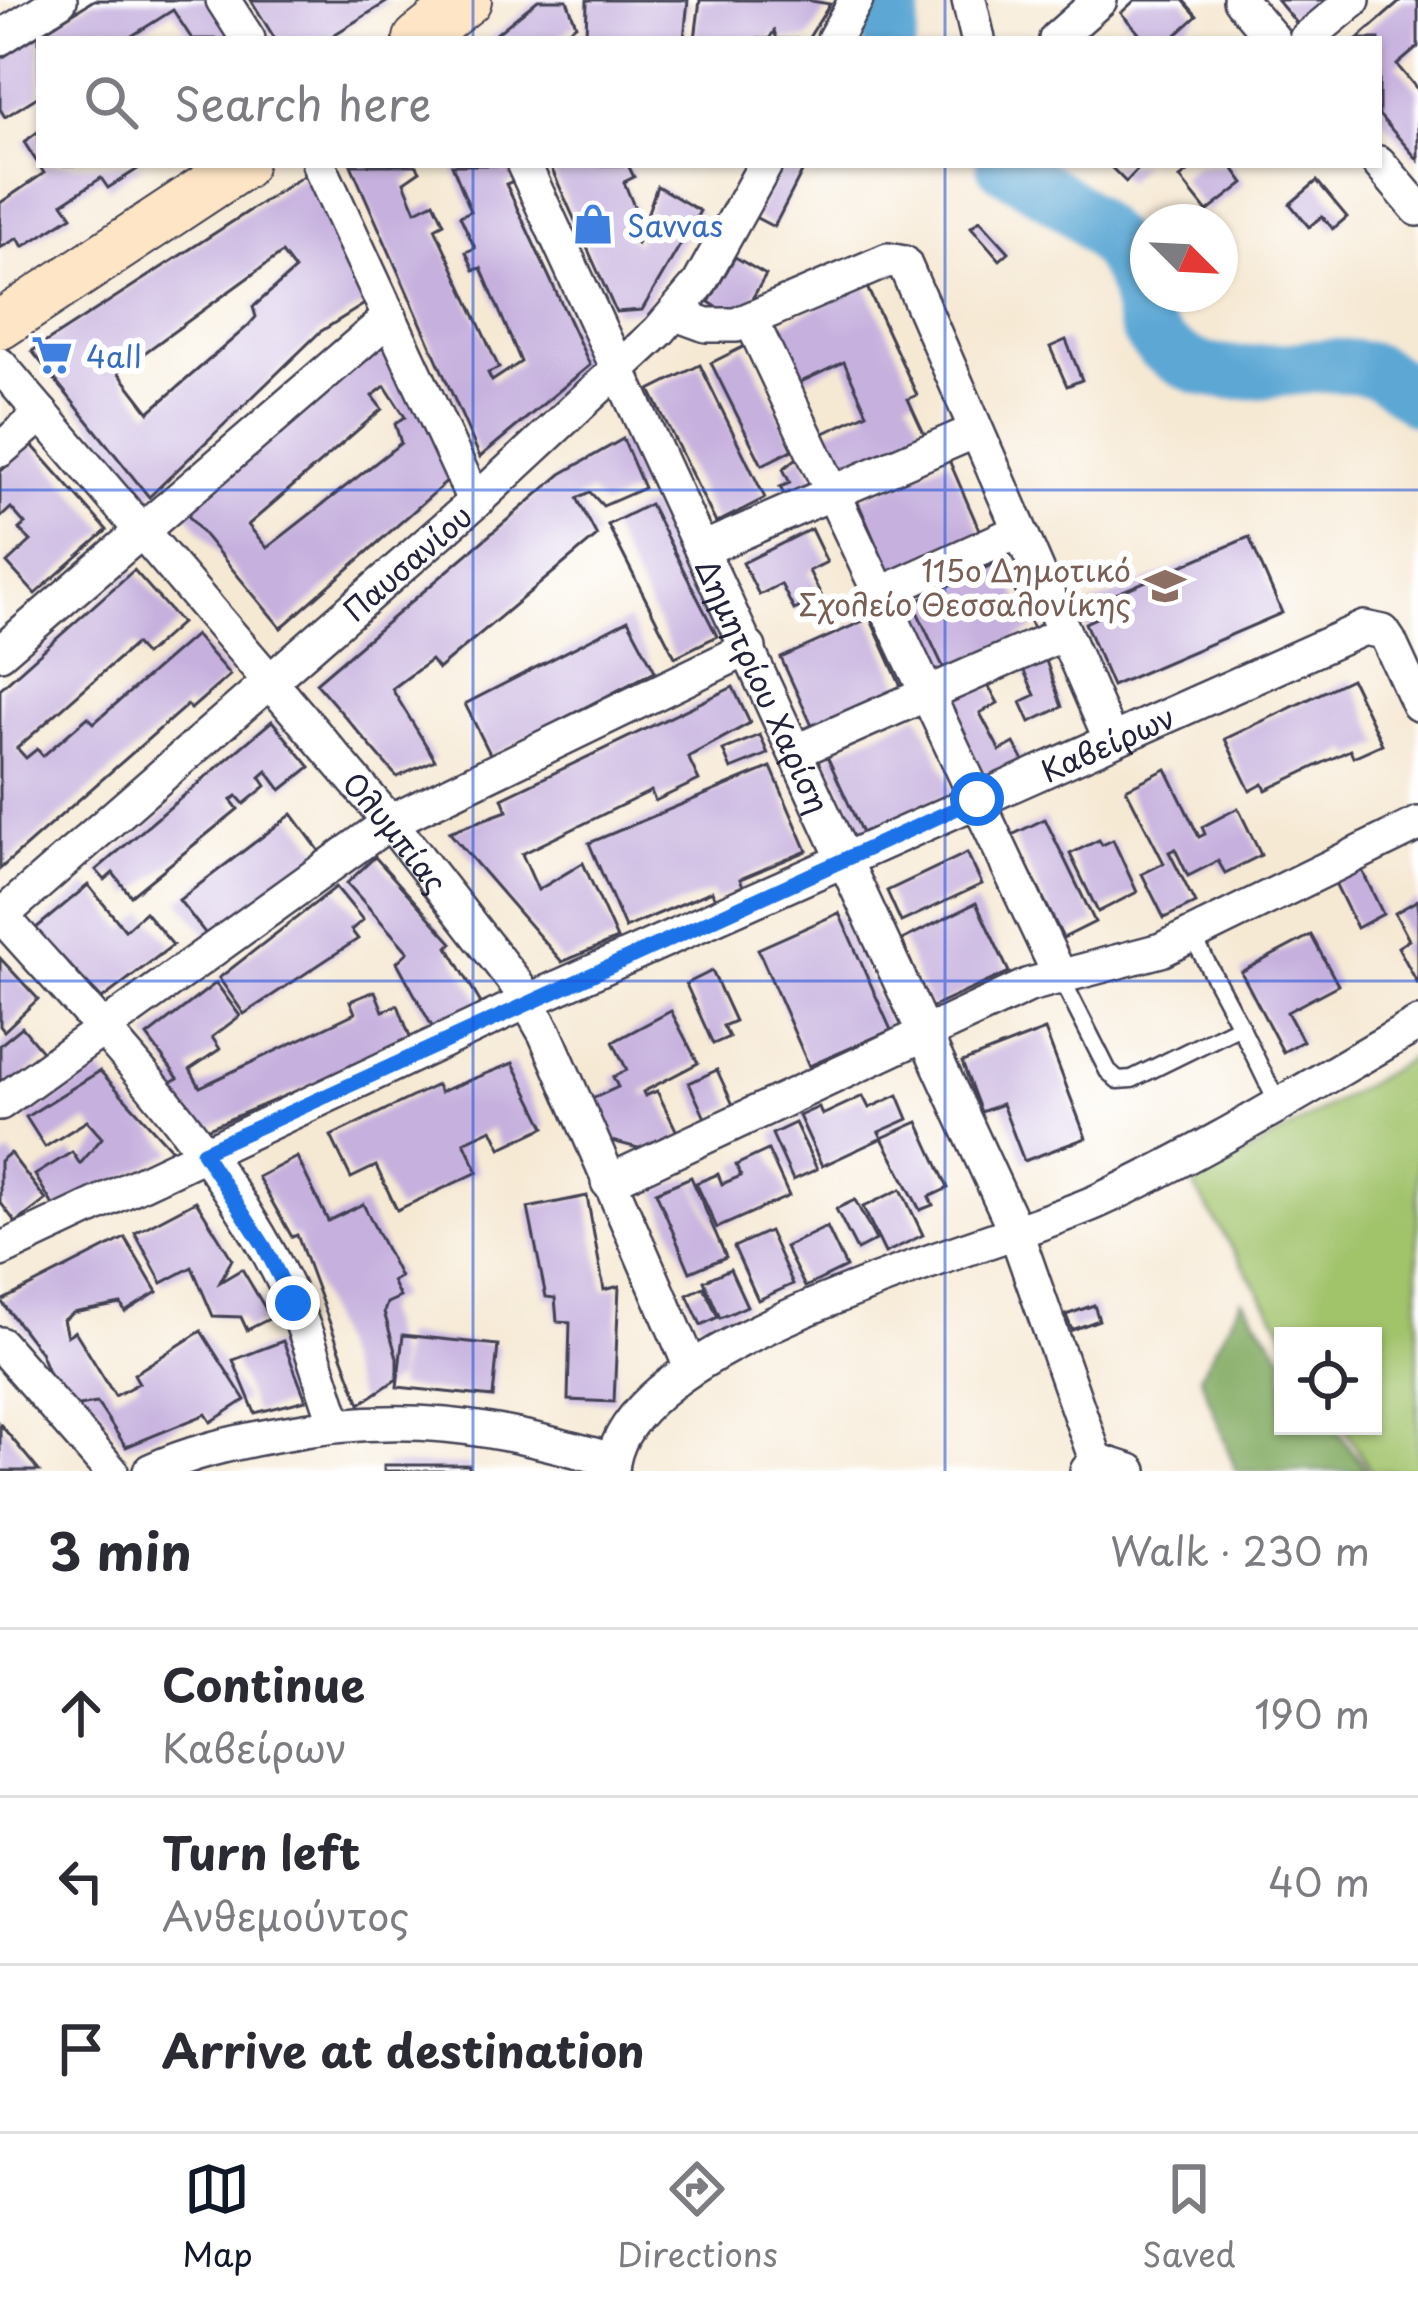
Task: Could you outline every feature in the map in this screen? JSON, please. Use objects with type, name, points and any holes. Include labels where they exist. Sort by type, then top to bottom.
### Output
[{"type":"main road","points":[[0,325],[237,168]]},
{"type":"street","points":[[0,38],[60,0]]},
{"type":"street","points":[[223,0],[246,36]]},
{"type":"street","points":[[836,36],[856,0]]},
{"type":"street","points":[[969,0],[976,36]]},
{"type":"street","points":[[1058,36],[1100,0]]},
{"type":"street","points":[[1240,0],[1270,36]]},
{"type":"street","points":[[1310,36],[1353,0]]},
{"type":"street","points":[[1382,166],[1414,194]]},
{"type":"street","points":[[321,168],[475,502]]},
{"type":"street","name":"Δημητρίου Χαρίση","points":[[525,168],[1015,1230],[1092,1466]]},
{"type":"street","name":"Παυσανίου","points":[[0,916],[475,502],[676,314],[700,284],[763,168]]},
{"type":"street","points":[[676,314],[715,327],[751,320],[884,262],[900,261],[911,276],[973,432],[1110,738]]},
{"type":"street","points":[[0,653],[389,317]]},
{"type":"street","points":[[751,320],[1060,976]]},
{"type":"street","name":"Ολυμπίας","points":[[0,365],[390,822],[528,1001],[690,1365]]},
{"type":"street","points":[[0,449],[42,414]]},
{"type":"street","points":[[703,549],[973,432]]},
{"type":"street","points":[[880,594],[1017,532]]},
{"type":"street","name":"Καβείρων","points":[[0,1250],[528,1001],[1364,628],[1383,632],[1418,704]]},
{"type":"street","points":[[797,751],[1063,634]]},
{"type":"street","points":[[0,1103],[390,822],[749,647]]},
{"type":"street","points":[[608,1182],[923,1033],[1060,976],[1143,957],[1418,824]]},
{"type":"street","points":[[0,916],[203,1152],[285,1285],[336,1424]]},
{"type":"street","points":[[150,1471],[217,1447],[336,1424],[408,1419],[472,1424],[612,1466],[640,1408],[690,1365],[948,1252],[1112,1194],[1418,1024]]},
{"type":"street","points":[[0,1344],[111,1471]]},
{"type":"street","points":[[1092,1466],[1130,1471]]},
{"type":"lane","points":[[1192,935],[1277,1104]]},
{"type":"lane","points":[[1060,976],[1108,1071],[1118,1080],[1132,1079],[1240,1026]]},
{"type":"green space","points":[[1418,1054],[1418,1471],[1371,1471],[1349,1435],[1382,1435],[1382,1327],[1281,1327],[1193,1185]]},
{"type":"green space","points":[[1242,1299],[1274,1343],[1274,1435],[1341,1435],[1367,1471],[1236,1471],[1200,1375]]},
{"type":"building","points":[[94,0],[206,0],[238,36],[190,36],[173,10],[132,36],[37,36]]},
{"type":"building","points":[[251,0],[390,0],[332,36],[273,36]]},
{"type":"building","points":[[538,0],[567,0],[576,25],[560,36],[494,36]]},
{"type":"building","points":[[587,0],[688,0],[684,36],[586,36]]},
{"type":"building","points":[[700,0],[830,4],[810,36],[776,36],[774,31],[771,36],[695,36]]},
{"type":"building","points":[[1135,0],[1183,0],[1197,16],[1177,36],[1141,36],[1121,13]]},
{"type":"building","points":[[1277,0],[1333,0],[1301,28]]},
{"type":"building","points":[[1402,0],[1418,0],[1418,47],[1397,65],[1418,90],[1418,160],[1382,118],[1382,36],[1360,36]]},
{"type":"building","points":[[36,36],[36,98],[5,117],[0,109],[0,59]]},
{"type":"building","points":[[36,133],[36,161],[24,142]]},
{"type":"building","points":[[41,168],[139,168],[108,188],[101,178],[63,203],[72,216],[23,247],[18,238],[0,248],[0,203],[44,173]]},
{"type":"building","points":[[352,168],[420,171],[404,182],[416,211],[434,202],[444,223],[435,228],[499,368],[488,373],[492,381],[521,362],[481,268],[474,270],[466,252],[475,248],[460,216],[471,211],[453,168],[516,168],[521,178],[506,184],[590,365],[480,457]]},
{"type":"building","points":[[551,168],[630,168],[634,177],[624,182],[642,226],[625,234],[637,244],[657,186],[700,211],[642,310],[616,312]]},
{"type":"building","points":[[780,168],[803,170],[774,227],[755,217]]},
{"type":"building","points":[[1112,168],[1139,168],[1126,182]]},
{"type":"building","points":[[1193,168],[1233,168],[1244,183],[1217,204],[1201,204],[1180,178]]},
{"type":"building","points":[[311,171],[371,300],[320,332],[149,497],[32,351]],"holes":[[[282,253],[295,270],[253,307],[256,317],[248,326],[149,412],[118,372]]]},
{"type":"building","points":[[1317,181],[1347,217],[1333,229],[1322,216],[1309,227],[1290,204]]},
{"type":"building","points":[[980,220],[1009,252],[1000,260],[971,227]]},
{"type":"building","points":[[735,257],[766,275],[739,321],[709,302]]},
{"type":"building","points":[[866,285],[917,395],[908,399],[927,440],[842,479],[822,434],[867,413],[844,362],[792,386],[767,331]]},
{"type":"building","points":[[390,337],[458,472],[281,628],[181,507]],"holes":[[[385,386],[405,417],[395,424],[401,443],[267,548],[248,525],[382,409],[372,396]]]},
{"type":"building","points":[[1066,340],[1082,380],[1067,386],[1050,347]]},
{"type":"building","points":[[745,346],[796,448],[762,465],[711,363]]},
{"type":"building","points":[[700,365],[765,498],[716,523],[650,390]]},
{"type":"building","points":[[623,439],[644,488],[603,506],[590,492],[577,498],[597,536],[438,669],[431,660],[392,689],[435,760],[397,777],[316,683],[561,474]]},
{"type":"building","points":[[31,444],[107,530],[35,594],[7,563],[31,541],[19,529],[25,524],[11,508],[0,518],[0,472]]},
{"type":"building","points":[[802,454],[817,484],[787,500],[780,487],[790,483],[783,469]]},
{"type":"building","points":[[949,460],[981,534],[889,574],[857,500]]},
{"type":"building","points":[[650,504],[717,636],[675,657],[608,525]]},
{"type":"building","points":[[811,529],[827,562],[809,571],[822,597],[794,610],[781,584],[759,595],[743,563]]},
{"type":"building","points":[[1249,537],[1282,613],[1112,686],[1085,623],[1096,618],[1090,605]]},
{"type":"building","points":[[1000,561],[1034,630],[946,673],[913,603]]},
{"type":"building","points":[[134,570],[181,623],[145,655],[135,644],[17,748],[26,758],[37,749],[43,756],[88,717],[94,723],[195,635],[230,675],[191,709],[187,705],[0,869],[0,689]]},
{"type":"building","points":[[870,618],[902,689],[814,730],[781,658]]},
{"type":"building","points":[[628,620],[655,671],[491,756],[465,704]]},
{"type":"building","points":[[1043,652],[1062,707],[1030,722],[1021,702],[1035,695],[1020,662]]},
{"type":"building","points":[[984,678],[998,703],[980,713],[1000,751],[1014,743],[1025,763],[987,782],[944,699]]},
{"type":"building","points":[[1351,679],[1382,744],[1353,757],[1350,750],[1266,790],[1263,784],[1250,791],[1225,739]]},
{"type":"building","points":[[733,687],[750,723],[688,757],[699,780],[655,801],[651,791],[522,854],[538,890],[583,863],[617,939],[562,962],[449,832],[507,811],[502,798]]},
{"type":"building","points":[[919,714],[954,792],[862,833],[827,756]]},
{"type":"building","points":[[272,721],[310,767],[281,790],[267,771],[260,777],[266,786],[244,804],[237,796],[231,800],[238,809],[131,896],[113,873],[105,880],[96,870]]},
{"type":"building","points":[[760,735],[768,754],[731,769],[723,750]]},
{"type":"building","points":[[771,767],[807,851],[740,879],[744,888],[715,900],[712,891],[625,928],[589,843]]},
{"type":"building","points":[[1166,769],[1199,837],[1205,834],[1202,827],[1238,808],[1261,855],[1225,873],[1218,861],[1188,876],[1175,849],[1169,852],[1195,903],[1164,918],[1142,874],[1164,863],[1126,789]]},
{"type":"building","points":[[292,814],[321,853],[209,938],[179,900]]},
{"type":"building","points":[[1045,819],[1095,922],[1063,938],[1012,835]]},
{"type":"building","points":[[1099,840],[1102,845],[1113,840],[1137,892],[1098,912],[1070,854]]},
{"type":"building","points":[[967,853],[982,884],[901,922],[887,891]]},
{"type":"building","points":[[375,857],[452,943],[448,947],[483,1007],[435,1032],[397,962],[408,952],[347,883]]},
{"type":"building","points":[[1361,868],[1383,914],[1357,928],[1334,881]]},
{"type":"building","points":[[88,885],[125,930],[145,912],[173,945],[102,999],[35,929]]},
{"type":"building","points":[[336,887],[363,920],[351,930],[358,939],[244,1014],[219,978]]},
{"type":"building","points":[[1418,900],[1418,984],[1398,947],[1409,940],[1395,913]]},
{"type":"building","points":[[976,903],[1009,972],[930,1008],[902,940]]},
{"type":"building","points":[[839,913],[891,1030],[809,1066],[758,949]]},
{"type":"building","points":[[1311,935],[1338,985],[1287,1012],[1303,1041],[1283,1052],[1241,972]]},
{"type":"building","points":[[0,958],[38,999],[4,1031],[0,1026]]},
{"type":"building","points":[[712,971],[735,1021],[723,1026],[729,1037],[713,1044],[686,984]]},
{"type":"building","points":[[216,983],[240,1016],[212,1037],[220,1049],[190,1069],[200,1087],[355,1013],[350,1001],[375,991],[383,1011],[398,1005],[412,1042],[204,1130],[165,1085],[178,1078],[147,1036]]},
{"type":"building","points":[[671,1011],[698,1063],[643,1092],[645,1096],[657,1091],[680,1138],[653,1152],[604,1139],[590,1100],[618,1087],[613,1077],[627,1070],[613,1042]]},
{"type":"building","points":[[22,1027],[47,1057],[0,1096],[0,1045]]},
{"type":"building","points":[[1045,1030],[1086,1138],[1024,1161],[1002,1104],[981,1112],[962,1062]]},
{"type":"building","points":[[513,1063],[545,1127],[501,1148],[492,1129],[464,1142],[478,1172],[397,1210],[376,1166],[351,1178],[331,1136],[437,1085],[440,1092]]},
{"type":"building","points":[[717,1070],[733,1105],[705,1118],[689,1083]]},
{"type":"building","points":[[100,1071],[174,1152],[57,1212],[35,1175],[72,1152],[80,1164],[102,1138],[87,1121],[45,1147],[26,1117]]},
{"type":"building","points":[[898,1095],[908,1119],[879,1132],[882,1138],[822,1166],[799,1116],[819,1107],[822,1115],[863,1096],[869,1108]]},
{"type":"building","points":[[918,1122],[948,1188],[929,1197],[933,1205],[920,1210],[882,1138]]},
{"type":"building","points":[[795,1123],[817,1169],[793,1180],[772,1134]]},
{"type":"building","points":[[768,1150],[789,1196],[717,1228],[696,1183],[718,1174],[722,1184],[741,1176],[736,1165]]},
{"type":"building","points":[[10,1153],[46,1200],[16,1223],[0,1202],[0,1161]]},
{"type":"building","points":[[297,1157],[328,1221],[363,1204],[400,1277],[392,1281],[400,1297],[387,1303],[384,1312],[397,1358],[397,1379],[360,1404],[297,1235],[292,1237],[258,1177]]},
{"type":"building","points":[[691,1177],[726,1257],[690,1272],[656,1192]]},
{"type":"building","points":[[901,1189],[923,1235],[885,1253],[863,1207]]},
{"type":"building","points":[[587,1196],[604,1290],[619,1286],[614,1402],[568,1400],[570,1322],[557,1321],[555,1298],[546,1297],[528,1208]]},
{"type":"building","points":[[855,1200],[876,1240],[857,1250],[836,1209]]},
{"type":"building","points":[[196,1201],[232,1259],[220,1282],[242,1269],[271,1318],[247,1330],[241,1317],[213,1316],[192,1267],[162,1283],[135,1233]]},
{"type":"building","points":[[827,1227],[846,1267],[805,1287],[785,1247]]},
{"type":"building","points":[[769,1231],[793,1284],[758,1300],[734,1247]]},
{"type":"building","points":[[125,1238],[157,1292],[125,1312],[121,1304],[73,1313],[63,1320],[67,1336],[75,1331],[115,1396],[139,1383],[134,1374],[201,1331],[245,1400],[211,1422],[206,1414],[126,1447],[97,1403],[73,1407],[58,1396],[40,1352],[1,1301]]},
{"type":"building","points":[[730,1269],[747,1306],[720,1318],[704,1281]]},
{"type":"building","points":[[704,1287],[718,1317],[701,1325],[687,1295]]},
{"type":"building","points":[[1094,1305],[1099,1320],[1072,1330],[1066,1315]]},
{"type":"building","points":[[403,1335],[498,1345],[493,1397],[397,1387]]},
{"type":"building","points":[[283,1341],[306,1400],[255,1413],[233,1360]]},
{"type":"building","points":[[0,1424],[39,1471],[0,1471]]},
{"type":"building","points":[[384,1465],[469,1465],[469,1471],[384,1471]]},
{"type":"waterway","points":[[890,36],[895,0]]},
{"type":"waterway","points":[[1008,168],[1070,206],[1112,245],[1131,276],[1153,338],[1182,360],[1227,372],[1324,366],[1372,370],[1418,400]]},
{"type":"place","name":"Savvas","points":[[593,224]]},
{"type":"place","name":"4all","points":[[52,355]]},
{"type":"place","name":"115o Δημοτικό Σχολείο Θεσσαλονίκης","points":[[1165,586]]},
{"type":"route","points":[[293,1303],[264,1246],[203,1152],[977,799]]}]
